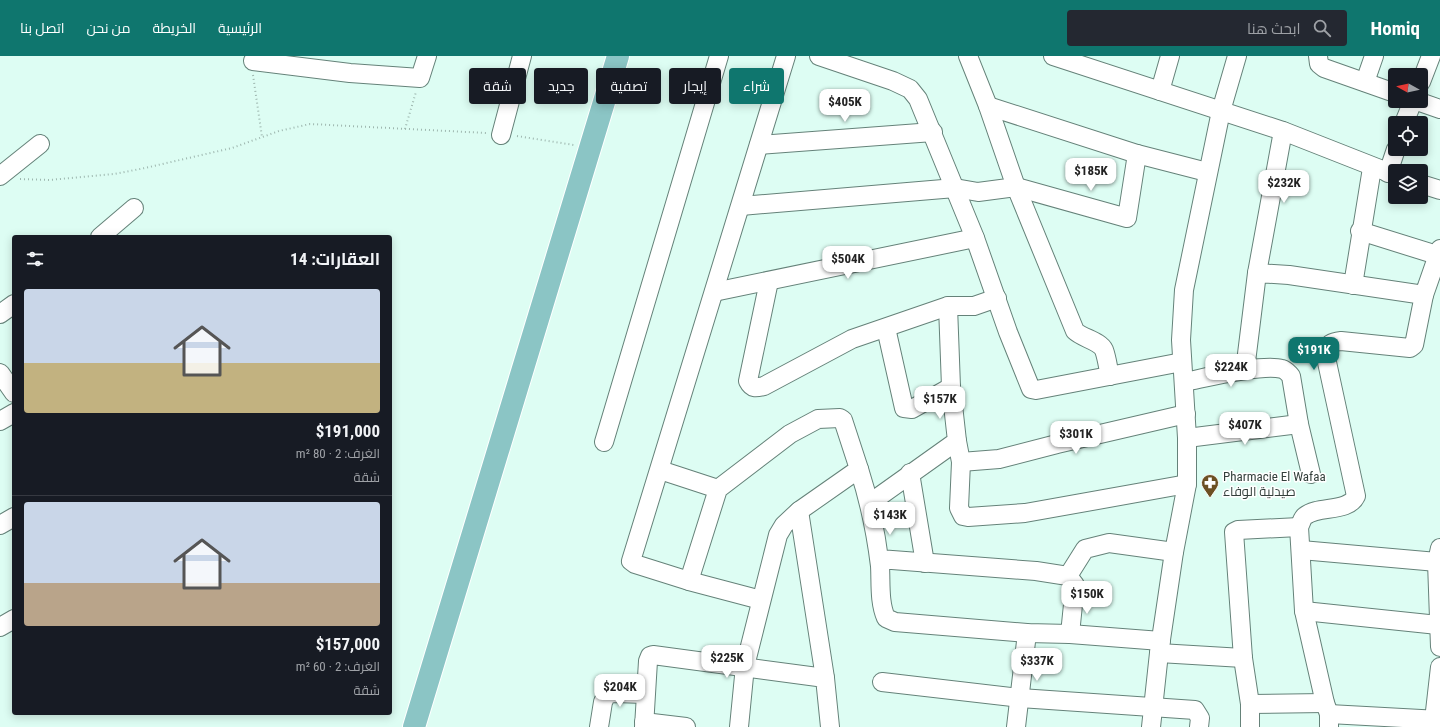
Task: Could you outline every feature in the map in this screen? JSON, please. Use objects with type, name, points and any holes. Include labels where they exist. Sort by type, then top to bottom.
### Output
[{"type":"main road","points":[[414,727],[618,56]]},
{"type":"street","points":[[253,61],[350,73],[420,78],[427,56]]},
{"type":"street","points":[[501,135],[522,56]]},
{"type":"street","points":[[604,442],[719,56]]},
{"type":"street","points":[[761,600],[689,581],[635,564],[631,561],[786,56]]},
{"type":"street","points":[[819,56],[905,85],[915,93],[933,132],[975,238],[1008,332],[1031,389],[1036,390],[1182,362]]},
{"type":"street","points":[[968,56],[988,106],[1016,187],[1075,331],[1079,335],[1100,345],[1104,350],[1110,376]]},
{"type":"street","points":[[1053,56],[1283,131],[1385,172]]},
{"type":"street","points":[[1160,91],[1170,56]]},
{"type":"street","points":[[1151,727],[1160,647],[1174,552],[1187,484],[1187,438],[1182,362],[1181,316],[1184,290],[1207,172],[1221,111],[1237,56]]},
{"type":"street","points":[[1318,56],[1319,64],[1324,68],[1388,90]]},
{"type":"street","points":[[1365,82],[1374,56]]},
{"type":"street","points":[[1426,68],[1431,56]]},
{"type":"street","points":[[1428,105],[1440,109]]},
{"type":"street","points":[[988,106],[1137,154],[1207,172]]},
{"type":"street","points":[[1244,370],[1257,273],[1283,131]]},
{"type":"street","points":[[759,145],[933,132]]},
{"type":"street","points":[[0,176],[40,144]]},
{"type":"street","points":[[741,206],[955,188],[978,192],[1016,187],[1127,218],[1137,154]]},
{"type":"street","points":[[1353,285],[1360,231],[1393,156]]},
{"type":"street","points":[[1428,186],[1440,190]]},
{"type":"street","points":[[102,235],[134,208]]},
{"type":"street","points":[[1328,714],[1304,612],[1299,527],[1305,516],[1319,510],[1348,504],[1354,500],[1356,496],[1341,419],[1325,353],[1326,348],[1332,342],[1341,341],[1410,348],[1414,345],[1424,295],[1439,253],[1360,231]]},
{"type":"street","points":[[714,292],[975,238]]},
{"type":"street","points":[[1257,273],[1289,275],[1424,295]]},
{"type":"street","points":[[769,281],[748,381],[750,386],[756,388],[764,386],[852,339],[948,306],[974,306],[997,298]]},
{"type":"street","points":[[0,314],[12,305]]},
{"type":"street","points":[[948,306],[951,387],[961,462],[959,508],[963,516],[968,517],[1025,513],[1187,484]]},
{"type":"street","points":[[886,328],[904,408],[912,409],[951,387]]},
{"type":"street","points":[[1184,382],[1244,370],[1274,368],[1287,371],[1291,376],[1299,424],[1311,474]]},
{"type":"street","points":[[0,373],[12,391]]},
{"type":"street","points":[[0,421],[12,414]]},
{"type":"street","points":[[961,462],[999,459],[1025,454],[1057,444],[1186,414]]},
{"type":"street","points":[[689,581],[718,490],[790,434],[818,419],[828,417],[840,418],[843,420],[860,468],[870,503],[879,559],[883,610],[886,618],[890,621],[1028,633],[1070,634],[1243,658]]},
{"type":"street","points":[[1187,438],[1299,424]]},
{"type":"street","points":[[870,503],[910,473],[957,441]]},
{"type":"street","points":[[739,727],[746,666],[778,535],[784,525],[798,511],[860,468]]},
{"type":"street","points":[[660,470],[718,490]]},
{"type":"street","points":[[910,473],[925,563]]},
{"type":"street","points":[[798,511],[825,678],[830,727]]},
{"type":"street","points":[[0,525],[12,518]]},
{"type":"street","points":[[1250,727],[1250,704],[1243,658],[1234,532],[1238,530],[1299,527]]},
{"type":"street","points":[[1068,576],[1085,549],[1109,543],[1174,552]]},
{"type":"street","points":[[1301,550],[1439,554],[1438,625],[1440,647]]},
{"type":"street","points":[[879,559],[1036,571],[1068,576],[1075,585],[1070,634]]},
{"type":"street","points":[[1304,612],[1438,625]]},
{"type":"street","points":[[0,627],[12,620]]},
{"type":"street","points":[[1016,727],[1028,633]]},
{"type":"street","points":[[686,727],[644,725],[645,694],[648,661],[650,656],[654,655],[746,666],[825,678]]},
{"type":"street","points":[[1250,704],[1406,723],[1437,720],[1440,667]]},
{"type":"street","points":[[882,682],[1020,698],[1195,710],[1200,718],[1199,727]]},
{"type":"street","points":[[599,727],[603,702],[607,694],[615,692],[645,694]]},
{"type":"path","points":[[253,61],[255,93],[262,137]]},
{"type":"path","points":[[405,129],[420,78]]},
{"type":"path","points":[[0,176],[22,179],[49,180],[114,174],[187,160],[232,148],[279,131],[310,124],[501,135],[591,147]]},
{"type":"place","name":"Pharmacie El Wafaa صيدلية الوفاء","points":[[1210,498]]}]
